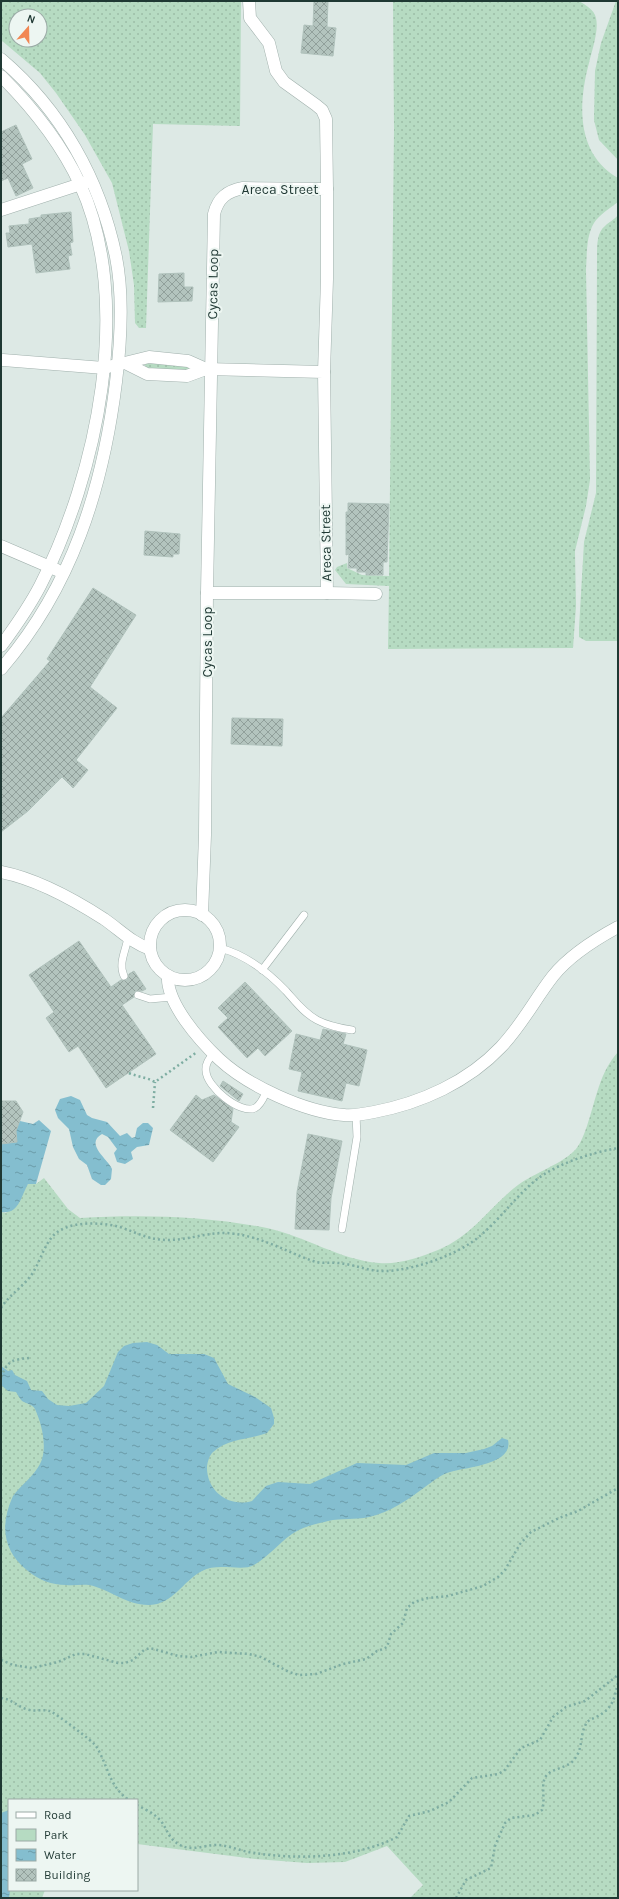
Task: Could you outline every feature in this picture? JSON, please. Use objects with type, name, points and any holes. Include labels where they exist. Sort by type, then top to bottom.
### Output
[{"type":"street","points":[[249,1],[250,18],[269,43],[276,71],[284,82],[322,110],[326,119],[327,189]]},
{"type":"street","points":[[1,59],[17,72],[56,116],[79,154],[92,180],[113,242],[118,271],[122,363],[100,475],[86,521],[58,588],[31,630],[1,669]]},
{"type":"street","points":[[1,76],[16,91],[50,131],[80,185],[99,246],[104,279],[106,336],[104,368],[86,467],[74,505],[50,567],[30,605],[1,646]]},
{"type":"street","points":[[1,210],[92,180]]},
{"type":"street","name":"Areca Street","points":[[207,592],[327,593],[324,372],[327,279],[327,189],[243,188],[234,190],[220,199]]},
{"type":"street","name":"Cycas Loop","points":[[202,915],[205,835],[209,369],[214,214],[220,199]]},
{"type":"street","points":[[3,360],[104,368],[149,356],[188,361],[209,369]]},
{"type":"street","points":[[122,363],[147,374],[187,376],[209,369],[324,372]]},
{"type":"street","points":[[1,546],[65,573]]},
{"type":"street","points":[[327,593],[376,594]]},
{"type":"street","points":[[1,872],[24,878],[75,902],[141,946],[150,948]]},
{"type":"street","points":[[192,911],[202,915],[216,928],[219,936],[220,948],[219,955],[214,965],[208,972],[198,978],[188,980],[168,976],[159,968],[153,959],[150,948],[151,938],[155,928],[162,919],[171,913],[192,911]]},
{"type":"street","points":[[168,976],[172,997],[209,1050],[237,1073],[267,1090],[314,1109],[332,1113],[356,1115],[414,1102],[441,1090],[467,1075],[500,1048],[515,1031],[545,987],[568,961],[590,944],[618,927]]},
{"type":"lane","points":[[262,970],[304,914]]},
{"type":"lane","points":[[124,976],[121,970],[121,961],[125,952],[128,937]]},
{"type":"lane","points":[[220,948],[238,954],[262,970],[274,979],[305,1011],[316,1019],[326,1024],[352,1030]]},
{"type":"lane","points":[[138,995],[150,999],[172,997]]},
{"type":"lane","points":[[209,1050],[206,1066],[207,1079],[217,1091],[236,1105],[245,1109],[255,1108],[260,1104],[267,1090]]},
{"type":"lane","points":[[342,1229],[357,1137],[356,1115]]},
{"type":"path","points":[[155,1082],[209,1050]]},
{"type":"path","points":[[129,1073],[148,1078],[155,1082]]},
{"type":"path","points":[[153,1108],[155,1082]]},
{"type":"path","points":[[1,1308],[6,1300],[28,1280],[46,1245],[58,1231],[65,1228],[88,1224],[115,1226],[150,1238],[166,1240],[182,1240],[211,1234],[235,1234],[270,1243],[314,1262],[337,1263],[374,1271],[392,1271],[408,1268],[430,1262],[468,1245],[481,1236],[526,1189],[548,1172],[574,1161],[618,1148]]},
{"type":"path","points":[[1,1377],[6,1366],[15,1360],[29,1358]]},
{"type":"path","points":[[1,1660],[13,1666],[32,1668],[58,1662],[76,1654],[85,1654],[118,1663],[125,1663],[133,1660],[144,1650],[150,1648],[178,1656],[191,1657],[218,1652],[250,1654],[261,1657],[289,1672],[299,1675],[316,1674],[343,1664],[366,1659],[377,1651],[383,1650],[387,1647],[391,1634],[403,1623],[407,1608],[414,1602],[463,1593],[483,1586],[498,1577],[505,1570],[520,1544],[531,1532],[559,1518],[578,1511],[618,1488]]},
{"type":"path","points":[[138,1806],[161,1820],[172,1838],[187,1847],[194,1848],[220,1845],[252,1853],[297,1858],[334,1854],[378,1844],[397,1837],[409,1816],[430,1811],[449,1802],[472,1778],[498,1774],[504,1771],[521,1748],[540,1740],[553,1717],[566,1707],[585,1701],[618,1676]]},
{"type":"path","points":[[456,1898],[466,1880],[491,1868],[495,1846],[505,1823],[511,1818],[535,1815],[542,1810],[546,1776],[549,1773],[568,1766],[575,1759],[582,1744],[588,1720],[606,1710],[614,1702],[618,1683]]},
{"type":"path","points":[[1,1698],[11,1700],[24,1709],[43,1710],[61,1717],[95,1745],[113,1784],[128,1799]]},
{"type":"green space","points":[[1,1],[241,1],[240,126],[153,124],[146,328],[139,328],[135,323],[134,285],[129,251],[112,183],[85,135],[56,93],[40,73],[10,48],[48,48],[48,8],[8,8],[8,46],[1,40]]},
{"type":"green space","points":[[393,1],[579,1],[591,10],[596,18],[596,35],[585,79],[582,111],[587,142],[594,156],[604,168],[618,178],[618,202],[596,220],[591,228],[587,246],[586,270],[590,480],[586,506],[575,551],[576,606],[573,648],[388,649],[389,586],[346,584],[335,570],[337,567],[347,563],[347,568],[362,575],[389,576],[394,129]]},
{"type":"green space","points":[[616,1],[618,1],[618,160],[599,140],[594,120],[595,71],[601,43]]},
{"type":"green space","points":[[618,215],[618,641],[586,641],[579,637],[579,628],[584,542],[596,493],[597,247],[600,232]]},
{"type":"green space","points":[[146,362],[190,365],[192,371],[149,369],[145,366]]},
{"type":"green space","points":[[618,1052],[618,1898],[410,1898],[423,1885],[387,1846],[345,1862],[307,1863],[255,1859],[138,1844],[138,1799],[8,1799],[8,1891],[45,1891],[42,1898],[1,1898],[1,1212],[6,1213],[28,1184],[36,1184],[44,1178],[68,1209],[80,1218],[151,1216],[221,1221],[267,1228],[295,1236],[336,1253],[365,1261],[394,1263],[409,1260],[438,1250],[462,1237],[518,1185],[571,1154],[581,1141],[602,1078]]},
{"type":"water","points":[[71,1096],[80,1100],[87,1115],[107,1122],[120,1136],[127,1133],[132,1138],[135,1137],[137,1128],[143,1123],[148,1123],[153,1128],[149,1145],[137,1147],[131,1152],[133,1159],[125,1164],[117,1162],[114,1153],[117,1149],[108,1137],[102,1134],[97,1138],[96,1147],[112,1169],[111,1179],[105,1185],[101,1185],[92,1179],[87,1165],[79,1159],[73,1147],[69,1129],[58,1118],[55,1110],[60,1099]]},
{"type":"water","points":[[1,1102],[20,1121],[33,1124],[39,1120],[51,1131],[36,1184],[28,1184],[16,1208],[7,1212],[1,1212]]},
{"type":"water","points":[[147,1342],[157,1345],[169,1354],[204,1354],[214,1358],[228,1384],[255,1397],[271,1408],[274,1424],[267,1433],[219,1447],[213,1452],[209,1459],[207,1466],[210,1483],[220,1496],[227,1500],[243,1503],[252,1501],[266,1486],[278,1482],[310,1484],[357,1463],[406,1465],[434,1453],[466,1453],[484,1449],[492,1446],[502,1438],[508,1440],[508,1449],[496,1460],[486,1464],[444,1474],[406,1501],[384,1512],[364,1518],[328,1521],[300,1529],[264,1558],[249,1567],[208,1568],[195,1575],[172,1596],[158,1604],[142,1605],[89,1585],[61,1585],[41,1579],[28,1571],[13,1555],[8,1546],[5,1527],[6,1517],[13,1496],[34,1473],[40,1464],[44,1451],[42,1429],[34,1407],[22,1401],[16,1392],[8,1391],[1,1385],[1,1366],[8,1371],[12,1370],[15,1375],[27,1381],[31,1390],[42,1391],[48,1399],[57,1405],[69,1406],[86,1403],[104,1386],[118,1352],[124,1346],[133,1343]]},
{"type":"water","points":[[8,1810],[9,1898],[1,1898],[1,1813]]},
{"type":"building","points":[[314,1],[328,1],[327,27],[336,28],[333,56],[301,53],[304,25],[313,26]]},
{"type":"building","points":[[16,125],[32,159],[22,164],[33,188],[16,196],[8,178],[1,181],[1,132]]},
{"type":"building","points":[[71,212],[73,242],[70,243],[72,255],[68,256],[70,269],[36,273],[32,244],[8,247],[6,233],[10,233],[9,226],[29,224],[29,219],[41,217],[41,215]]},
{"type":"building","points":[[184,273],[184,287],[193,287],[192,301],[158,302],[159,274]]},
{"type":"building","points":[[348,503],[389,504],[387,562],[383,562],[383,575],[366,575],[366,572],[357,572],[357,568],[348,568],[349,554],[346,555],[346,512],[348,512]]},
{"type":"building","points":[[145,531],[180,534],[179,554],[173,554],[173,557],[144,555]]},
{"type":"building","points":[[93,588],[136,615],[90,687],[117,708],[76,760],[88,770],[73,788],[62,777],[28,811],[1,832],[1,718],[50,661],[47,659]]},
{"type":"building","points":[[232,718],[283,719],[282,746],[231,744]]},
{"type":"building","points":[[79,941],[111,987],[121,980],[127,980],[129,974],[134,971],[146,989],[142,991],[135,991],[134,997],[122,1005],[156,1054],[106,1088],[78,1046],[69,1052],[46,1018],[54,1012],[29,975]]},
{"type":"building","points":[[245,982],[292,1031],[265,1056],[258,1048],[247,1058],[218,1027],[228,1018],[218,1008]]},
{"type":"building","points":[[323,1029],[346,1034],[343,1044],[367,1050],[359,1086],[346,1083],[342,1101],[298,1091],[302,1072],[289,1069],[296,1034],[320,1040]]},
{"type":"building","points":[[223,1081],[243,1094],[239,1101],[220,1086]]},
{"type":"building","points":[[196,1095],[202,1100],[214,1095],[233,1109],[231,1122],[239,1127],[213,1162],[170,1130]]},
{"type":"building","points":[[1,1101],[16,1101],[23,1112],[16,1131],[17,1142],[1,1144]]},
{"type":"building","points":[[308,1134],[342,1141],[331,1198],[329,1230],[295,1229],[297,1192]]}]
